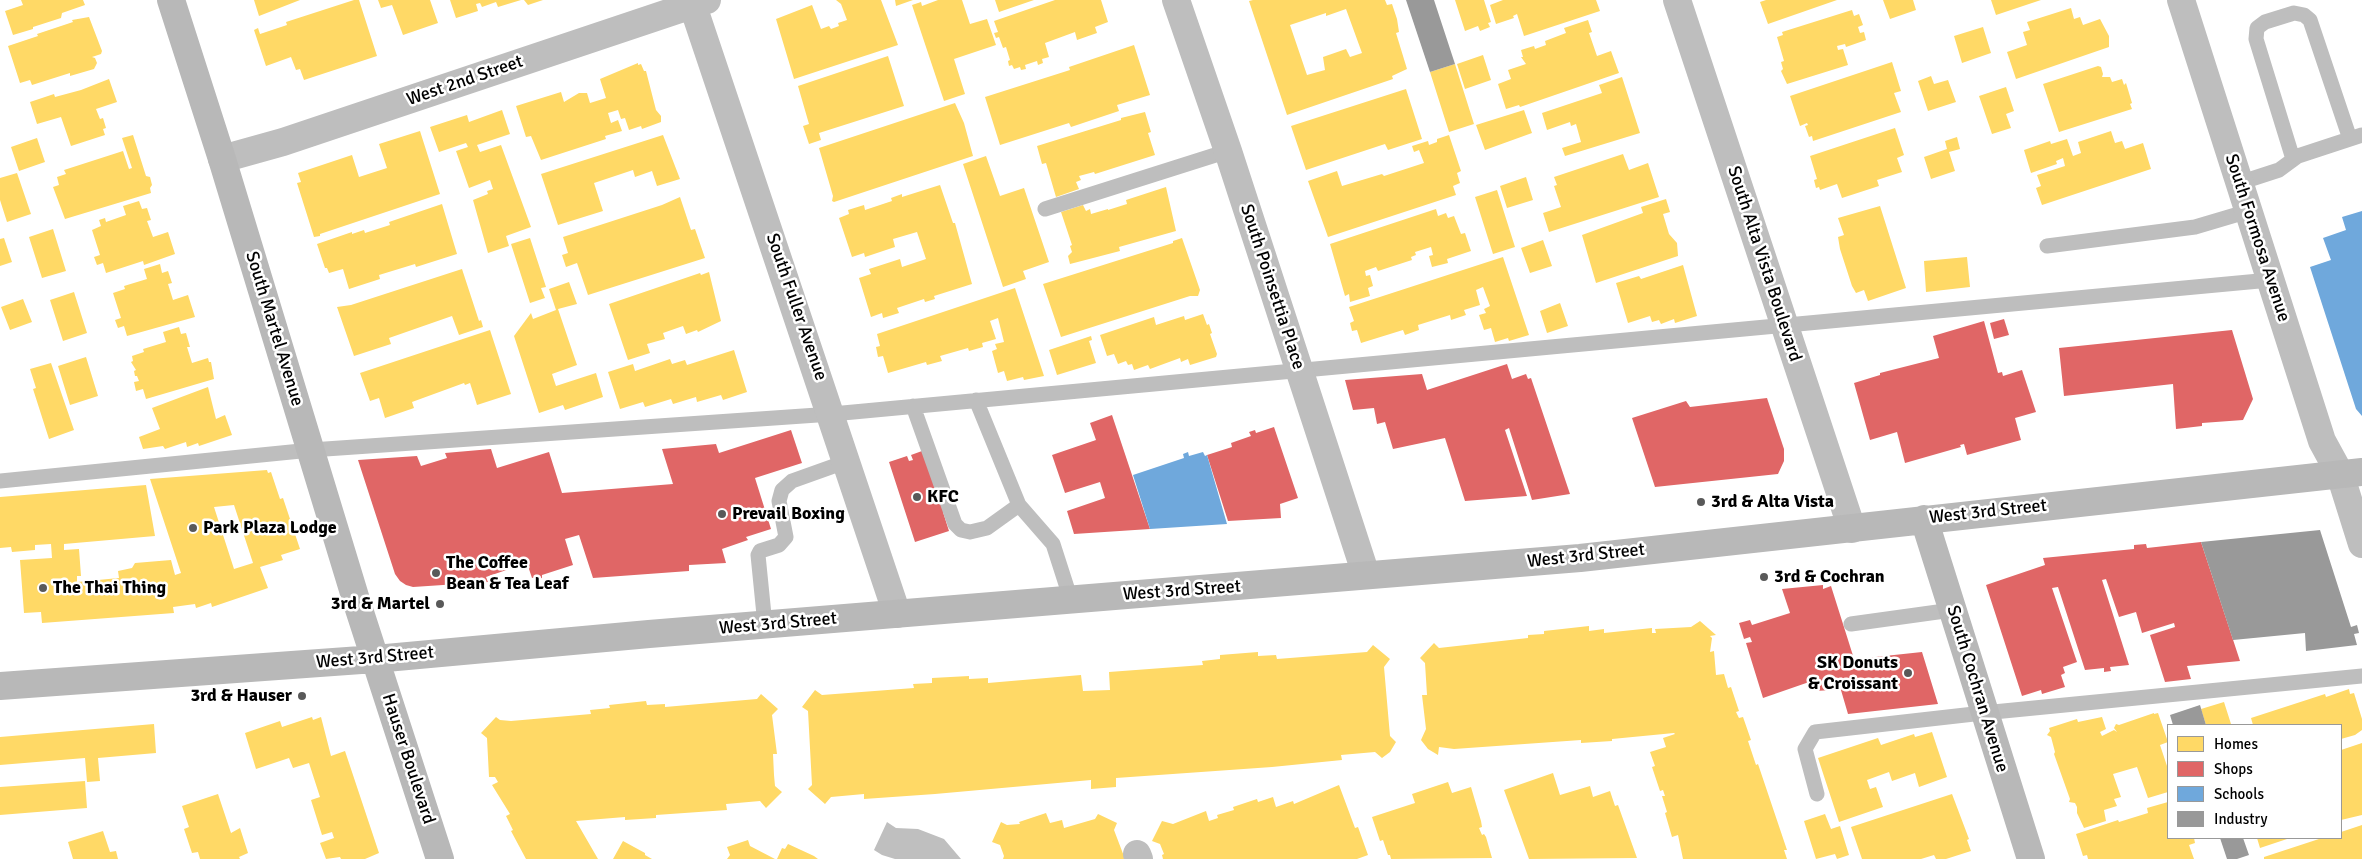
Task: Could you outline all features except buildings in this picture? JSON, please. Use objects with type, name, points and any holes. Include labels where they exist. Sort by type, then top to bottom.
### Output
[{"type":"main road","name":"South Martel Avenue","points":[[171,0],[375,659]]},
{"type":"main road","name":"West 3rd Street","points":[[0,686],[375,659],[1580,558],[2351,473]]},
{"type":"main road","name":"South Cochran Avenue","points":[[1924,519],[2031,859]]},
{"type":"main road","name":"Hauser Boulevard","points":[[375,659],[440,859]]},
{"type":"street","name":"South Poinsettia Place","points":[[1176,0],[1228,151],[1366,576]]},
{"type":"street","name":"South Alta Vista Boulevard","points":[[1677,0],[1852,529]]},
{"type":"street","name":"South Formosa Avenue","points":[[2181,0],[2322,441],[2351,473],[2362,544]]},
{"type":"street","name":"West 2nd Street","points":[[222,160],[283,142],[697,2]]},
{"type":"street","name":"South Fuller Avenue","points":[[697,2],[898,614]]},
{"type":"lane","points":[[2239,183],[2279,170],[2294,159],[2298,156],[2356,137],[2310,20],[2304,15],[2294,13],[2265,22],[2257,28],[2256,39],[2294,159]]},
{"type":"lane","points":[[1045,209],[1228,151]]},
{"type":"lane","points":[[2047,246],[2195,227],[2249,211]]},
{"type":"lane","points":[[0,481],[311,450],[832,414],[2270,280]]},
{"type":"lane","points":[[976,400],[1018,505],[1053,544],[1071,600]]},
{"type":"lane","points":[[914,406],[955,524],[961,530],[970,532],[987,528],[1018,505]]},
{"type":"lane","points":[[765,625],[758,555],[760,551],[779,545],[786,538],[778,501],[782,490],[792,481],[848,461]]},
{"type":"lane","points":[[1852,624],[1952,610]]},
{"type":"lane","points":[[1817,794],[1805,749],[1815,732],[1984,713],[2362,676]]},
{"type":"shaded area","points":[[887,822],[896,828],[918,829],[944,839],[961,859],[895,859],[882,855],[874,850]]},
{"type":"place","name":"KFC","points":[[917,497]]},
{"type":"place","name":"3rd & Alta Vista","points":[[1701,502]]},
{"type":"place","name":"Prevail Boxing","points":[[722,514]]},
{"type":"place","name":"Park Plaza Lodge","points":[[193,528]]},
{"type":"place","name":"The Coffee Bean & Tea Leaf","points":[[436,573]]},
{"type":"place","name":"3rd & Cochran","points":[[1764,577]]},
{"type":"place","name":"The Thai Thing","points":[[43,588]]},
{"type":"place","name":"3rd & Martel","points":[[440,604]]},
{"type":"place","name":"SK Donuts & Croissant","points":[[1908,673]]},
{"type":"place","name":"3rd & Hauser","points":[[302,696]]}]
